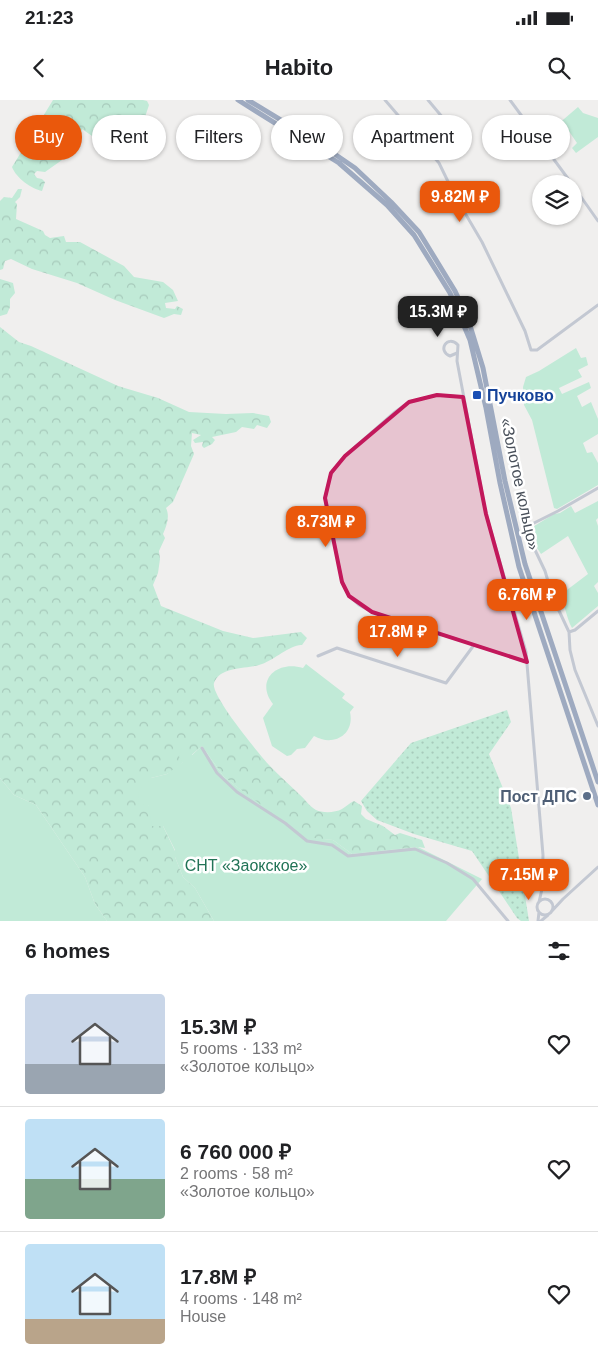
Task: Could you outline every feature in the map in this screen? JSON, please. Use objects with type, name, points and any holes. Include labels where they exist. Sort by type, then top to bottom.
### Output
[{"type":"highway","name":"«Золотое кольцо»","points":[[238,100],[340,163],[387,205],[405,224],[435,267],[457,307],[467,330],[480,382],[519,567],[598,805]]},
{"type":"highway","name":"«Золотое кольцо»","points":[[248,100],[355,168],[419,232],[455,291],[468,318],[483,368],[505,481],[525,564],[598,782]]},
{"type":"street","points":[[385,100],[439,163],[455,196],[482,242],[525,331],[531,350],[537,350],[598,305]]},
{"type":"street","points":[[428,100],[441,115]]},
{"type":"street","points":[[510,100],[565,175]]},
{"type":"street","points":[[582,198],[598,221]]},
{"type":"street","points":[[457,360],[444,351],[446,342],[450,341],[458,345],[456,353],[463,397],[486,514],[502,574],[520,629],[527,662],[541,830],[542,889],[537,908],[539,921]]},
{"type":"street","points":[[450,356],[456,353]]},
{"type":"street","points":[[463,397],[430,396],[410,402],[394,412],[345,456],[331,473],[326,498],[342,582],[349,596],[372,612],[527,662]]},
{"type":"street","points":[[598,488],[558,512],[552,513],[528,526],[526,531],[545,571],[553,598],[569,632],[574,670],[598,726]]},
{"type":"street","points":[[569,632],[575,630],[598,611]]},
{"type":"street","points":[[318,656],[337,648],[446,683],[474,645]]},
{"type":"street","points":[[202,748],[217,773],[237,792],[285,823],[307,841],[332,845],[348,856],[415,849],[447,863],[473,878],[508,921]]},
{"type":"street","points":[[539,921],[550,913],[598,867]]},
{"type":"street","points":[[539,912],[544,915],[550,913],[553,906],[542,889]]},
{"type":"street","points":[[539,902],[542,900],[563,899]]},
{"type":"highlighted area","points":[[437,395],[463,397],[486,514],[527,662],[372,612],[349,596],[342,582],[325,498],[331,473],[345,456],[409,402]]},
{"type":"green space","points":[[53,100],[143,100],[147,101],[149,105],[146,115],[92,115],[92,136],[82,129],[82,115],[44,115]]},
{"type":"green space","points":[[578,107],[583,113],[598,118],[598,137],[576,153],[572,148],[577,143],[570,133],[569,115]]},
{"type":"green space","points":[[16,160],[62,160],[45,172],[37,171],[34,174],[45,182],[42,191],[25,182],[12,167]]},
{"type":"green space","points":[[18,189],[22,189],[20,197],[15,202],[17,204],[16,219],[43,231],[50,238],[64,236],[66,242],[80,242],[124,266],[134,277],[163,282],[173,290],[178,301],[165,303],[166,308],[175,309],[177,306],[183,309],[181,315],[174,314],[164,318],[115,300],[77,283],[32,269],[11,259],[5,261],[3,269],[0,270],[0,201],[4,197],[12,198]]},
{"type":"green space","points":[[0,279],[13,283],[15,293],[10,299],[10,307],[7,314],[0,316]]},
{"type":"green space","points":[[0,327],[19,342],[118,386],[158,398],[189,412],[253,413],[269,416],[271,422],[267,428],[257,425],[254,429],[242,427],[236,432],[212,437],[215,440],[204,448],[202,446],[203,442],[195,443],[193,440],[201,435],[192,433],[191,446],[194,454],[173,502],[166,508],[168,517],[163,534],[165,538],[159,551],[158,573],[153,585],[161,606],[223,631],[253,638],[301,632],[307,638],[302,645],[293,647],[262,664],[235,669],[222,673],[217,677],[214,683],[215,690],[220,699],[236,724],[264,759],[314,809],[322,812],[336,811],[354,801],[362,806],[361,814],[366,819],[383,826],[395,835],[400,833],[422,840],[425,848],[418,847],[352,854],[333,840],[304,838],[224,777],[202,746],[174,770],[151,778],[148,805],[163,826],[175,851],[175,857],[183,877],[195,888],[214,921],[107,921],[95,904],[85,877],[36,805],[14,795],[0,778]]},
{"type":"green space","points":[[576,348],[581,358],[586,357],[588,365],[578,370],[582,377],[559,388],[562,394],[589,382],[591,388],[577,396],[582,407],[591,402],[598,419],[598,434],[583,443],[587,453],[592,452],[598,463],[598,485],[557,509],[554,508],[532,420],[524,405],[523,387],[526,377]]},
{"type":"green space","points":[[598,501],[598,518],[596,520],[598,526],[598,582],[594,586],[598,593],[598,606],[572,628],[559,596],[588,574],[568,536],[541,554],[535,545],[530,531],[531,528],[571,506],[575,513]]},
{"type":"green space","points":[[306,664],[345,694],[342,698],[354,707],[350,712],[351,720],[349,727],[341,737],[328,740],[314,736],[305,748],[297,749],[287,756],[272,746],[263,718],[273,704],[266,688],[267,680],[271,674],[284,667],[303,668]]},
{"type":"green space","points":[[507,710],[511,722],[489,754],[511,808],[529,921],[521,921],[517,918],[472,851],[414,834],[377,820],[367,811],[361,801],[411,743]]},
{"type":"green space","name":"СНТ «Заокское»","points":[[202,746],[224,777],[304,837],[333,840],[352,854],[418,847],[482,879],[446,921],[214,921],[195,888],[183,877],[175,857],[175,850],[163,826],[152,826],[148,805],[138,803],[139,791],[151,778],[167,774],[183,762],[179,757],[181,749],[188,748],[192,755]]},
{"type":"green space","points":[[0,778],[14,795],[36,805],[85,877],[95,904],[107,921],[0,921]]},
{"type":"place","name":"Пучково","points":[[477,395]]},
{"type":"place","name":"Пост ДПС","points":[[587,796]]}]
